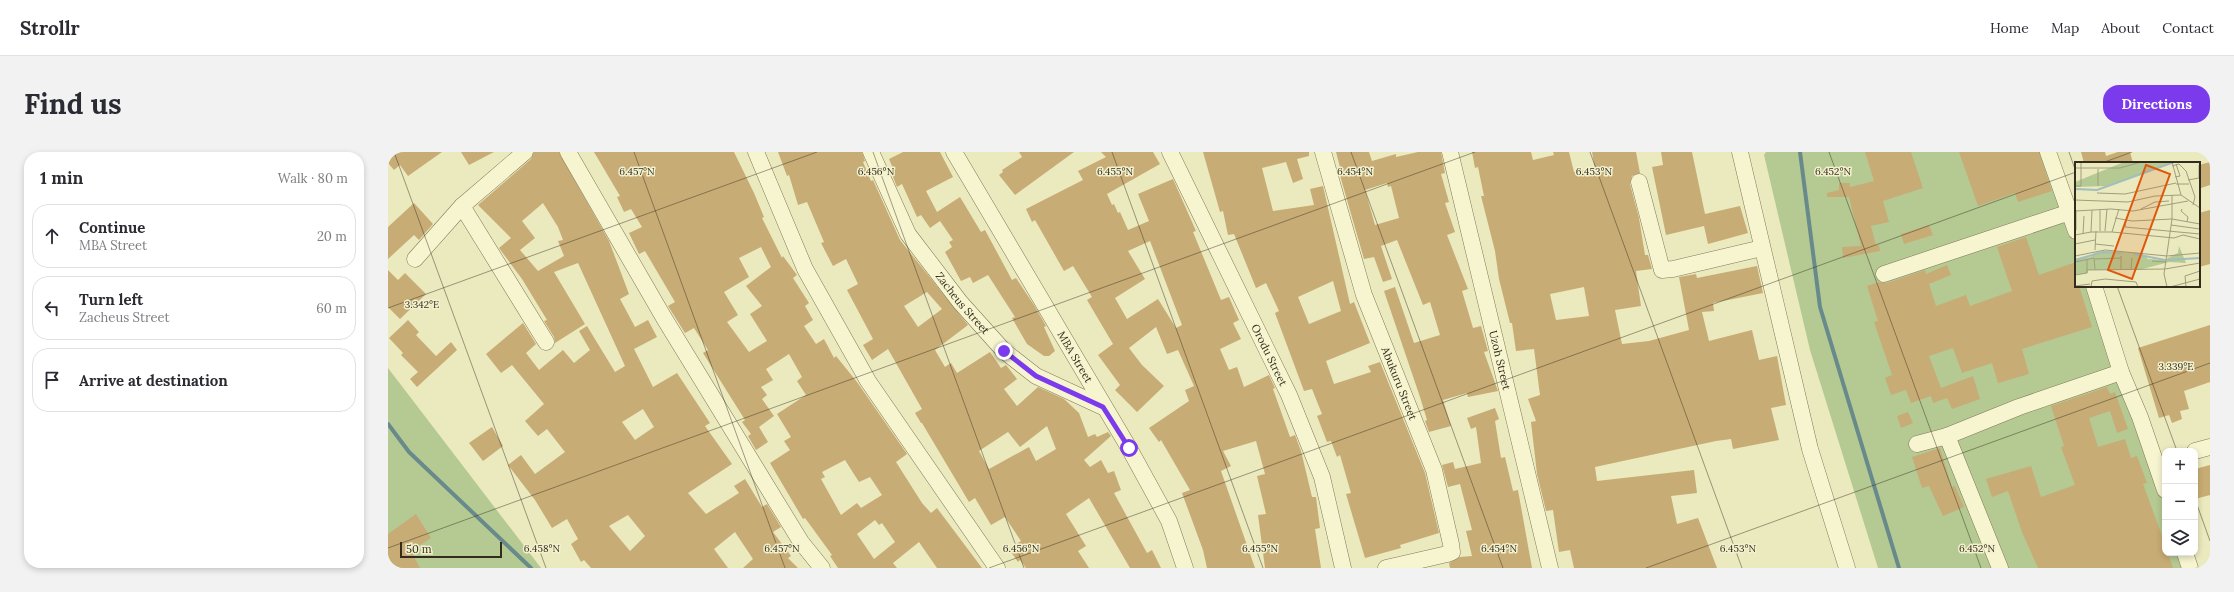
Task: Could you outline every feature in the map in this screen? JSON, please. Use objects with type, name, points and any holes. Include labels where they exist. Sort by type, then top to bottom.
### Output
[{"type":"street","points":[[415,259],[462,206],[525,152]]},
{"type":"street","points":[[568,152],[664,318],[801,542],[822,568]]},
{"type":"street","points":[[756,152],[805,269],[868,381],[997,568]]},
{"type":"street","name":"Zacheus Street","points":[[871,152],[908,234],[960,302],[1004,351],[1036,376],[1103,407]]},
{"type":"street","name":"MBA Street","points":[[954,152],[1169,521],[1185,568]]},
{"type":"street","name":"Orodu Street","points":[[1170,152],[1289,395],[1322,477],[1343,568]]},
{"type":"street","name":"Abukuru Street","points":[[1323,152],[1364,295],[1434,470],[1451,544],[1452,552],[1447,554],[1386,568]]},
{"type":"street","name":"Uzoh Street","points":[[1450,152],[1550,568]]},
{"type":"street","points":[[1740,152],[1810,449],[1847,568]]},
{"type":"street","points":[[2048,152],[2075,227]]},
{"type":"street","points":[[1639,182],[1662,270],[1673,269],[1762,248]]},
{"type":"street","points":[[462,206],[546,342]]},
{"type":"street","points":[[1884,274],[2070,212]]},
{"type":"street","points":[[2094,287],[2121,372],[2160,461],[2164,484]]},
{"type":"street","points":[[1917,444],[1947,436],[2019,407],[2121,372]]},
{"type":"street","points":[[1947,436],[2000,568]]},
{"type":"street","points":[[2198,451],[2210,448]]},
{"type":"street","points":[[2186,556],[2190,568]]},
{"type":"green space","points":[[1766,152],[2042,152],[2075,243],[2075,287],[2090,287],[2162,485],[2162,556],[2187,556],[2192,568],[1878,568],[1810,350],[1764,155]]},
{"type":"green space","points":[[388,368],[541,568],[388,568]]},
{"type":"building","points":[[388,152],[442,152],[408,176],[400,165],[394,170],[388,163]]},
{"type":"building","points":[[461,152],[494,152],[469,165]]},
{"type":"building","points":[[534,152],[559,152],[609,241],[629,294],[620,299],[635,327],[648,320],[657,337],[634,349],[653,387],[677,373],[710,423],[705,426],[732,464],[688,493],[706,514],[739,493],[734,486],[745,479],[762,507],[767,504],[781,527],[773,532],[791,556],[788,558],[798,568],[743,568],[753,559],[735,532],[714,549],[728,568],[591,568],[584,560],[581,562],[571,544],[578,539],[567,519],[552,528],[535,500],[508,465],[521,455],[535,474],[565,452],[547,429],[538,436],[525,421],[544,404],[512,365],[501,373],[486,354],[523,323],[536,344],[526,353],[539,370],[563,350],[574,363],[590,350],[579,331],[587,326],[615,372],[625,366],[578,263],[554,272],[585,324],[555,343],[554,337],[544,321],[547,320],[522,279],[499,248],[511,238],[478,205],[531,159]],"holes":[[[543,203],[558,227],[563,240],[558,241],[564,256],[538,271],[520,250],[535,238],[522,221]],[[643,409],[654,427],[635,440],[622,422]],[[628,515],[645,536],[630,551],[609,526]]]},
{"type":"building","points":[[594,152],[734,152],[754,193],[764,217],[762,218],[782,258],[783,256],[797,275],[793,278],[809,303],[805,306],[813,320],[804,326],[816,344],[824,339],[834,358],[836,356],[857,382],[907,454],[896,462],[922,503],[931,513],[937,508],[982,568],[937,568],[919,542],[893,563],[897,568],[838,568],[830,556],[832,555],[805,518],[803,519],[770,463],[790,450],[784,441],[791,437],[777,414],[806,395],[797,381],[802,377],[789,354],[766,369],[773,380],[761,387],[767,395],[762,399],[774,416],[759,427],[768,442],[756,450],[748,436],[751,434],[742,422],[745,420],[703,353],[708,350],[694,328],[685,333],[668,306],[675,302],[645,251],[639,254],[629,233],[642,227],[631,209],[624,212],[617,197],[620,196]],"holes":[[[761,247],[771,267],[746,286],[762,306],[750,314],[767,341],[749,352],[727,322],[738,315],[724,292],[749,277],[739,258]],[[845,460],[859,482],[870,477],[882,495],[861,508],[857,503],[841,515],[821,479],[825,477],[822,472]],[[875,520],[879,525],[882,523],[895,542],[874,559],[857,534]]]},
{"type":"building","points":[[778,152],[862,152],[865,161],[863,162],[871,181],[873,180],[900,240],[968,325],[935,350],[945,367],[951,363],[957,373],[990,352],[1001,368],[1006,365],[1017,379],[1004,389],[1017,406],[1038,387],[1064,399],[1079,413],[1088,437],[1095,434],[1097,437],[1108,432],[1111,436],[1084,460],[1090,467],[1101,460],[1108,473],[1114,471],[1121,490],[1114,493],[1147,553],[1152,550],[1161,568],[1130,568],[1089,498],[1066,514],[1086,546],[1078,551],[1089,568],[1026,568],[1020,560],[1018,562],[1009,549],[1021,541],[1005,517],[991,525],[975,498],[969,502],[915,413],[922,409],[888,349],[872,360],[863,345],[873,339],[847,290],[858,284],[846,259],[833,266],[821,243],[824,242],[807,202],[798,205],[789,175],[787,176]],"holes":[[[927,292],[942,309],[918,327],[904,306]],[[1047,426],[1056,449],[1036,461],[1029,447],[989,469],[979,451],[1008,432],[1020,447]]]},
{"type":"building","points":[[903,152],[940,152],[953,177],[926,191],[937,212],[960,197],[981,232],[985,230],[1012,280],[1016,278],[1046,326],[1044,327],[1055,351],[1049,356],[1044,356],[1027,344],[1012,318],[1015,317],[988,275],[973,283],[970,277],[961,281],[945,252],[952,247],[949,242],[953,240],[940,221],[930,228],[921,215],[917,217],[902,184],[897,187],[891,172],[894,171],[889,159]]},
{"type":"building","points":[[1019,152],[1074,152],[1015,195],[999,175],[1003,172],[1002,170],[1022,157]]},
{"type":"building","points":[[1101,152],[1153,152],[1160,164],[1107,194],[1112,205],[1114,204],[1118,213],[1120,212],[1128,230],[1149,221],[1138,194],[1173,179],[1196,231],[1193,232],[1221,300],[1229,297],[1239,320],[1233,323],[1241,339],[1220,349],[1229,370],[1237,367],[1244,387],[1269,375],[1275,388],[1273,389],[1290,437],[1295,435],[1301,451],[1312,497],[1316,497],[1320,528],[1315,529],[1321,568],[1265,568],[1258,515],[1266,514],[1257,476],[1265,474],[1256,441],[1223,451],[1231,466],[1221,471],[1255,568],[1207,568],[1203,550],[1182,493],[1190,490],[1161,440],[1159,442],[1149,428],[1189,401],[1185,390],[1194,386],[1178,350],[1167,354],[1156,327],[1129,348],[1142,365],[1164,386],[1137,412],[1115,390],[1120,385],[1098,355],[1113,344],[1087,300],[1092,297],[1073,266],[1064,271],[1035,220],[1032,222],[1026,209],[1083,180],[1078,171],[1106,157]],"holes":[[[1150,241],[1182,325],[1176,328],[1158,299],[1127,319],[1115,298],[1145,279],[1128,251]]]},
{"type":"building","points":[[1203,152],[1309,152],[1309,156],[1297,159],[1303,179],[1293,183],[1286,162],[1262,168],[1273,211],[1314,205],[1310,189],[1323,186],[1350,304],[1354,302],[1370,343],[1326,361],[1334,384],[1371,372],[1368,366],[1380,362],[1425,473],[1439,533],[1400,545],[1401,548],[1365,558],[1346,494],[1351,493],[1340,455],[1337,457],[1331,441],[1327,442],[1317,416],[1322,414],[1312,389],[1304,391],[1275,313],[1279,311],[1266,283],[1256,288],[1234,234],[1228,235],[1223,211],[1220,212]],"holes":[[[1333,281],[1341,311],[1309,324],[1298,297]]]},
{"type":"building","points":[[1336,152],[1369,152],[1372,161],[1396,154],[1396,157],[1418,152],[1441,152],[1445,173],[1441,174],[1449,202],[1445,203],[1455,232],[1447,235],[1468,289],[1462,291],[1473,328],[1481,326],[1488,351],[1484,352],[1498,391],[1468,397],[1467,393],[1443,400],[1451,426],[1429,432],[1420,397],[1384,291],[1395,287],[1414,343],[1440,335],[1430,302],[1423,305],[1397,240],[1381,246],[1392,279],[1383,282],[1374,257],[1364,259],[1339,172],[1341,171]],"holes":[[[1387,183],[1388,187],[1391,186],[1399,218],[1375,225],[1365,190]]]},
{"type":"building","points":[[1472,152],[1531,152],[1533,160],[1554,155],[1553,152],[1569,152],[1574,172],[1595,169],[1592,152],[1636,152],[1640,173],[1632,176],[1630,184],[1639,218],[1645,255],[1648,255],[1652,269],[1636,271],[1641,306],[1615,310],[1622,344],[1649,341],[1689,330],[1679,277],[1696,274],[1697,278],[1757,266],[1763,293],[1713,303],[1714,311],[1702,312],[1709,341],[1752,330],[1759,360],[1777,356],[1786,405],[1771,408],[1779,440],[1733,449],[1731,439],[1716,441],[1595,467],[1597,481],[1694,470],[1697,493],[1671,496],[1677,524],[1698,518],[1717,568],[1574,568],[1570,550],[1559,552],[1553,510],[1546,511],[1537,474],[1531,422],[1536,421],[1528,399],[1540,395],[1534,349],[1516,351],[1512,323],[1510,323],[1499,279],[1495,251],[1481,196],[1484,196],[1478,167],[1475,168]],"holes":[[[1584,287],[1589,316],[1556,320],[1550,294]]]},
{"type":"building","points":[[1661,152],[1692,152],[1705,214],[1740,206],[1748,233],[1708,244],[1704,226],[1666,235],[1652,167],[1663,165]]},
{"type":"building","points":[[1865,152],[1911,152],[1923,188],[1883,201],[1889,222],[1871,226],[1876,245],[1879,245],[1880,251],[1843,258],[1842,247],[1861,246],[1849,197],[1827,197],[1827,193],[1839,190],[1839,183],[1850,183],[1850,187],[1874,181]]},
{"type":"building","points":[[1959,152],[2039,152],[2052,191],[2018,202],[2015,193],[1978,206]]},
{"type":"building","points":[[2081,152],[2105,152],[2106,156],[2118,152],[2130,152],[2133,162],[2084,162]]},
{"type":"building","points":[[2210,162],[2210,185],[2201,188],[2200,184],[2200,165]]},
{"type":"building","points":[[414,203],[433,224],[419,240],[414,235],[388,259],[388,227]]},
{"type":"building","points":[[2210,210],[2210,264],[2200,267],[2200,213]]},
{"type":"building","points":[[1929,225],[1933,235],[1904,244],[1901,234]]},
{"type":"building","points":[[2026,237],[2039,275],[2075,262],[2075,287],[2079,287],[2092,327],[2022,349],[2029,374],[1998,383],[1992,363],[1962,373],[1953,348],[1929,356],[1941,388],[1973,376],[1980,399],[1952,409],[1947,398],[1933,403],[1931,396],[1911,403],[1906,390],[1891,395],[1885,378],[1892,375],[1874,322],[1878,321],[1867,286],[1879,282],[1887,283],[1925,270],[1926,274],[1947,265],[1951,275],[1929,284],[1936,306],[1966,295],[1970,306],[2012,291],[1997,247]]},
{"type":"building","points":[[388,270],[398,280],[405,273],[426,294],[400,319],[388,307]]},
{"type":"building","points":[[408,320],[419,332],[416,335],[436,356],[451,342],[457,350],[417,387],[410,379],[418,372],[401,355],[403,353],[389,338]]},
{"type":"building","points":[[2210,325],[2210,382],[2184,391],[2189,409],[2180,411],[2182,419],[2172,423],[2169,415],[2159,418],[2138,348]]},
{"type":"building","points":[[2107,387],[2110,394],[2115,392],[2128,429],[2117,433],[2110,411],[2089,418],[2098,447],[2125,439],[2131,458],[2137,456],[2147,483],[2143,484],[2162,536],[2162,556],[2169,556],[2173,568],[2038,568],[2022,532],[2008,491],[1992,497],[1986,479],[2031,466],[2041,497],[2075,485],[2061,447],[2064,446],[2051,406]]},
{"type":"building","points":[[1495,408],[1499,419],[1495,421],[1501,458],[1505,457],[1513,491],[1518,490],[1532,568],[1450,568],[1449,563],[1460,557],[1472,556],[1466,531],[1472,530],[1460,484],[1448,487],[1442,465],[1453,462],[1455,469],[1481,463],[1476,427],[1471,429],[1467,418]]},
{"type":"building","points":[[1908,412],[1913,423],[1901,428],[1897,416]]},
{"type":"building","points":[[492,427],[503,446],[483,461],[469,443]]},
{"type":"building","points":[[1940,448],[1952,487],[1955,486],[1964,507],[1943,516],[1929,486],[1922,488],[1912,457]]},
{"type":"building","points":[[2210,465],[2210,495],[2198,498],[2198,484],[2198,468]]},
{"type":"building","points":[[416,514],[431,538],[411,551],[420,568],[388,568],[388,534]]},
{"type":"waterway","points":[[1800,152],[1820,307],[1899,568]]},
{"type":"waterway","points":[[388,424],[409,452],[531,568]]},
{"type":"route","points":[[1004,351],[1036,376],[1086,401],[1103,407],[1129,448]]}]
